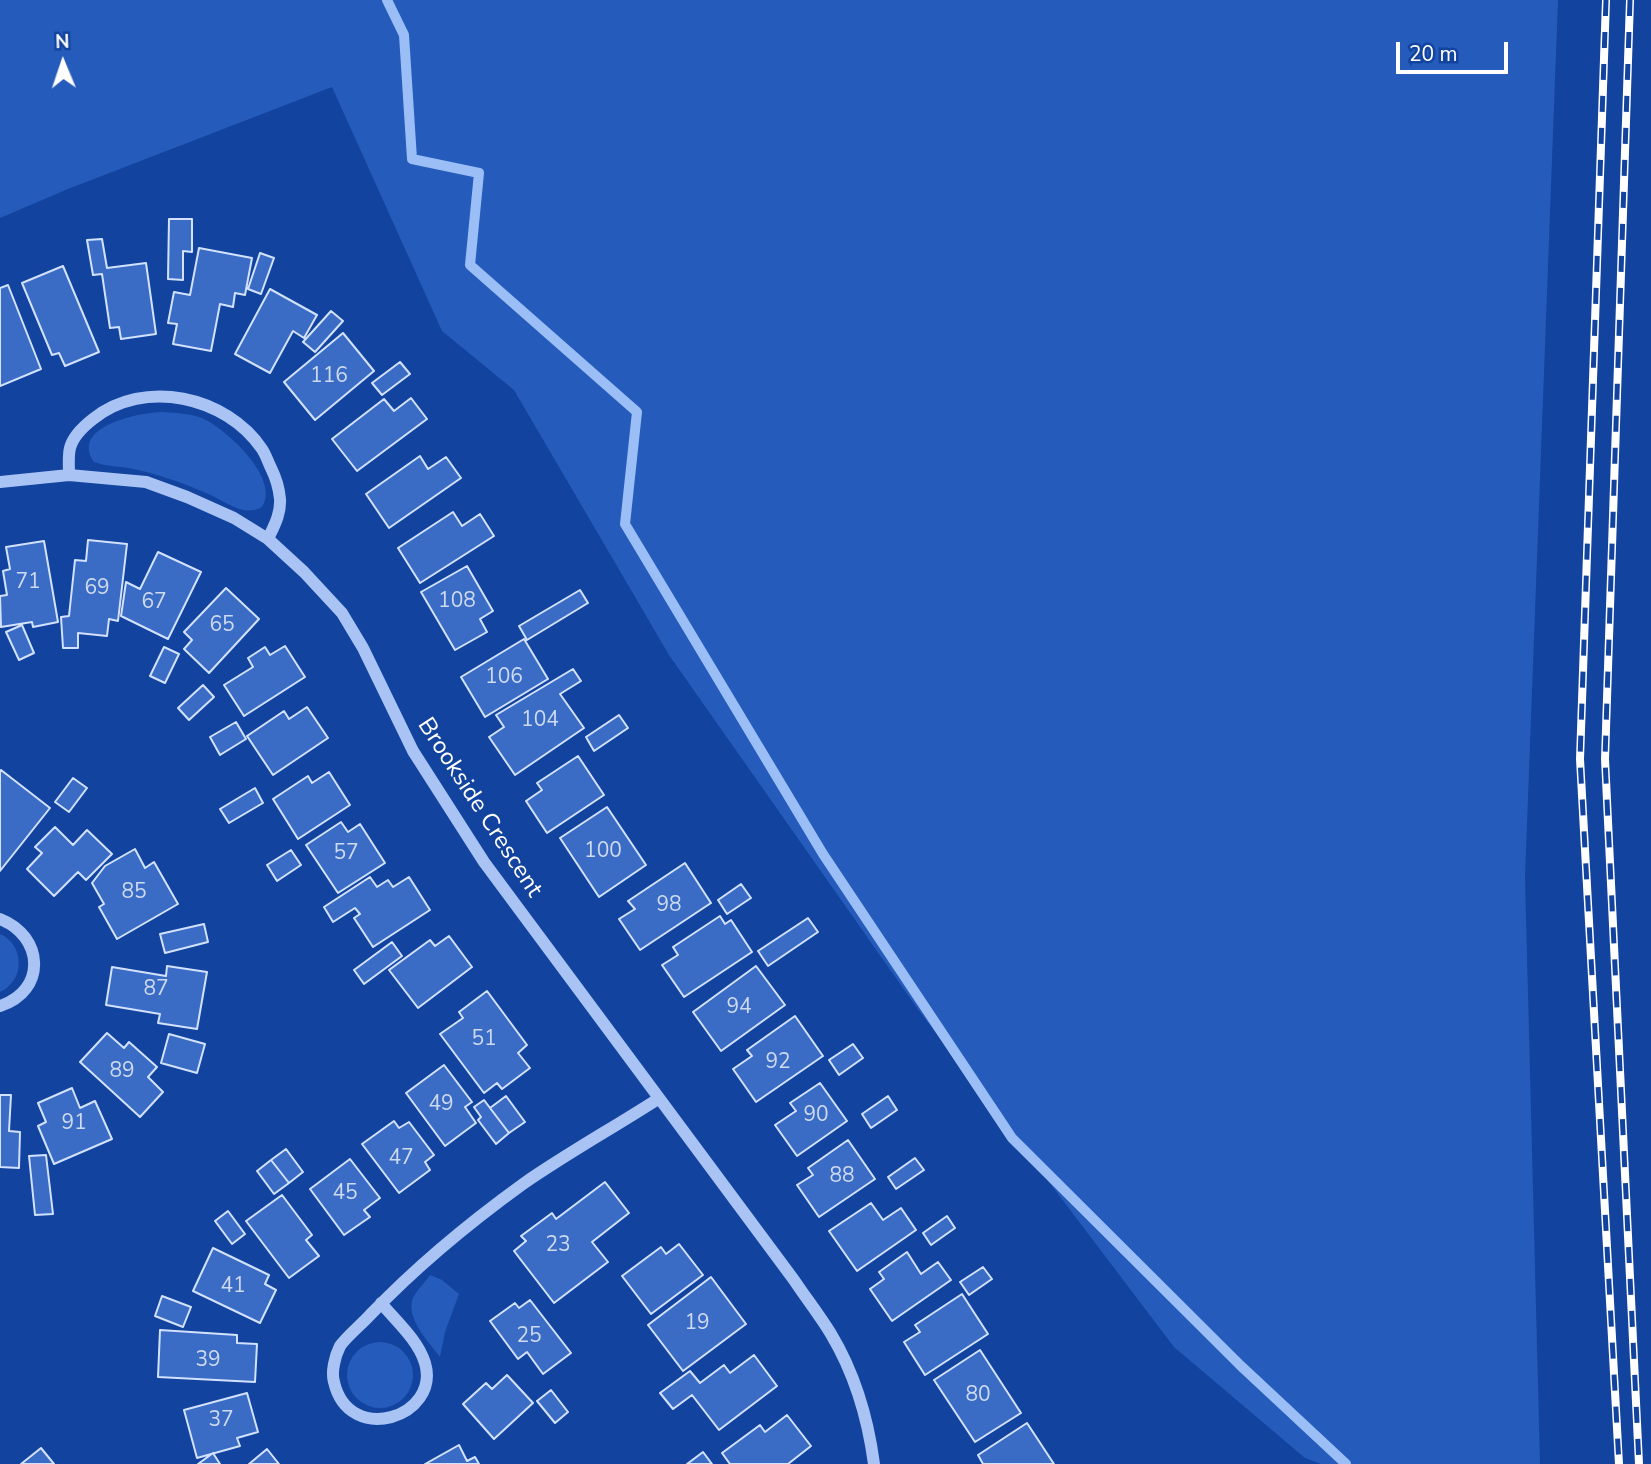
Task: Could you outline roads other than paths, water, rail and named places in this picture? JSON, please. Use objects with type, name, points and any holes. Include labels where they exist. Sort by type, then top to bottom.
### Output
[{"type":"street","points":[[69,475],[71,446],[82,428],[104,410],[133,399],[158,397],[185,399],[216,408],[240,426],[262,449],[277,481],[280,500],[278,518],[268,539]]},
{"type":"street","name":"Brookside Crescent","points":[[0,482],[69,475],[146,482],[187,497],[234,518],[268,539],[304,572],[342,613],[363,648],[413,751],[477,851],[832,1335],[859,1394],[870,1432],[874,1464]]},
{"type":"street","points":[[0,919],[17,927],[29,939],[34,971],[27,988],[14,1002],[0,1006]]},
{"type":"street","points":[[381,1303],[420,1349],[426,1366],[425,1384],[416,1401],[405,1413],[386,1420],[366,1419],[348,1409],[339,1397],[333,1379],[334,1362],[340,1347],[381,1303],[459,1232],[514,1191],[658,1100]]},
{"type":"waterway","points":[[387,0],[404,35],[412,159],[479,173],[470,265],[637,412],[625,524],[823,854],[1012,1138],[1241,1366],[1346,1464]]},
{"type":"railway","points":[[1606,0],[1580,759],[1619,1464]]},
{"type":"railway","points":[[1630,0],[1605,759],[1639,1464]]}]
